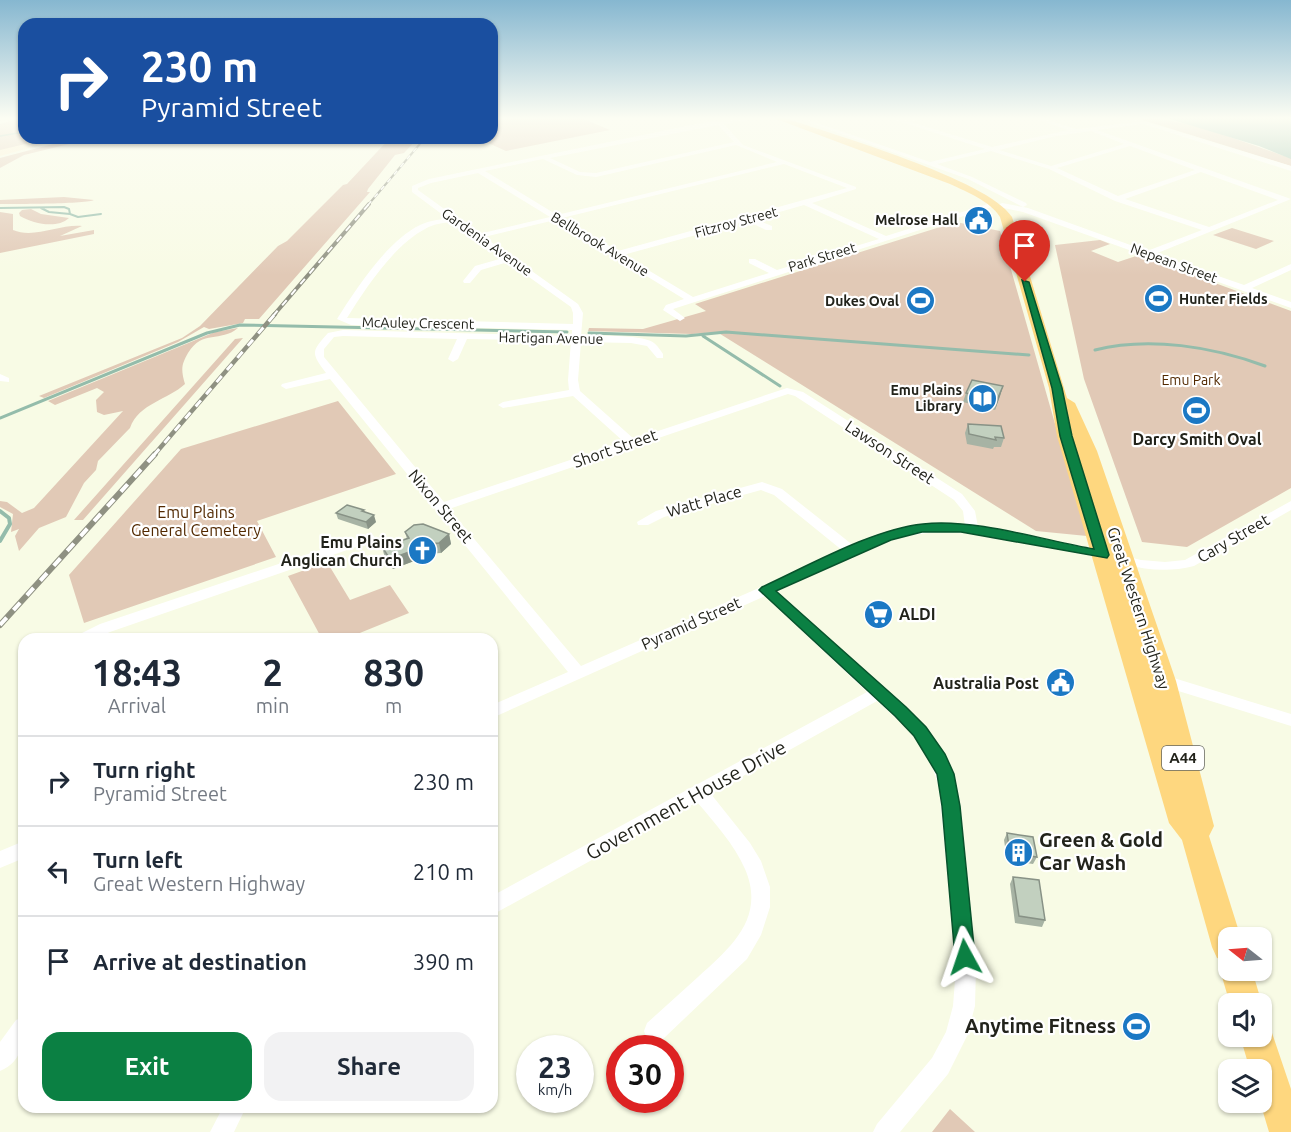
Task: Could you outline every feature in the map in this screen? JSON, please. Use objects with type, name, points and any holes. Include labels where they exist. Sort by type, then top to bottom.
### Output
[{"type":"highway","points":[[924,170],[998,204]]},
{"type":"highway","name":"Great Western Highway","points":[[998,204],[1006,217],[1057,388],[1066,436],[1164,681],[1200,826],[1194,834]]},
{"type":"highway","name":"Great Western Highway","points":[[1057,388],[1081,434],[1183,823],[1194,834],[1222,927]]},
{"type":"highway","points":[[1260,1047],[1287,1132]]},
{"type":"street","name":"Gardenia Avenue","points":[[486,170],[429,181],[414,187],[414,191],[572,303],[578,313],[573,380],[575,392]]},
{"type":"street","points":[[569,170],[592,175],[615,170]]},
{"type":"street","points":[[479,236],[752,170]]},
{"type":"street","name":"Fitzroy Street","points":[[616,254],[805,204],[854,188],[805,170]]},
{"type":"street","points":[[946,170],[992,187],[1026,207]]},
{"type":"street","points":[[1055,170],[1118,199],[1210,230]]},
{"type":"street","points":[[1195,170],[1287,199]]},
{"type":"street","name":"Bellbrook Avenue","points":[[480,171],[690,298]]},
{"type":"street","points":[[1118,199],[1198,171]]},
{"type":"street","points":[[1149,253],[1287,199]]},
{"type":"street","points":[[805,204],[884,238]]},
{"type":"street","name":"Nepean Street","points":[[998,204],[1026,207],[1056,220]]},
{"type":"street","name":"Nepean Street","points":[[998,204],[1017,207],[1056,220],[1291,305]]},
{"type":"street","name":"Park Street","points":[[680,318],[668,308],[690,298],[998,204]]},
{"type":"street","name":"McAuley Crescent","points":[[454,219],[425,226],[415,231],[390,254],[343,320],[578,327]]},
{"type":"street","points":[[748,219],[769,228]]},
{"type":"street","points":[[467,281],[481,267],[510,259]]},
{"type":"street","points":[[752,261],[774,272]]},
{"type":"street","points":[[1245,288],[1291,267]]},
{"type":"street","name":"Hartigan Avenue","points":[[328,337],[343,333],[643,341],[654,346],[660,356]]},
{"type":"street","points":[[453,359],[463,336]]},
{"type":"street","name":"Nixon Street","points":[[328,337],[318,352],[332,375],[578,673]]},
{"type":"street","points":[[286,386],[332,375]]},
{"type":"street","points":[[503,405],[575,392],[631,442]]},
{"type":"street","name":"Short Street","points":[[442,507],[631,442],[789,392]]},
{"type":"street","name":"Lawson Street","points":[[789,392],[799,394],[958,496],[969,511],[972,530]]},
{"type":"street","name":"Watt Place","points":[[643,522],[660,514],[762,486],[777,492],[853,552]]},
{"type":"street","name":"Cary Street","points":[[1114,559],[1159,567],[1189,563],[1291,505]]},
{"type":"street","name":"Pyramid Street","points":[[498,709],[896,534],[922,528],[972,530],[1114,559]]},
{"type":"street","points":[[95,633],[368,538]]},
{"type":"street","points":[[766,590],[920,731],[935,752],[945,774],[951,806],[966,986],[962,1016],[951,1046],[932,1076],[885,1132]]},
{"type":"street","points":[[1164,681],[1291,720]]},
{"type":"street","name":"Government House Drive","points":[[498,903],[880,692]]},
{"type":"street","points":[[655,1031],[740,952],[750,940],[761,909],[760,880],[751,858],[700,793]]},
{"type":"street","points":[[0,860],[18,852]]},
{"type":"street","points":[[0,1060],[18,1036]]},
{"type":"street","points":[[222,1132],[232,1113]]},
{"type":"green space","points":[[360,170],[383,170],[368,189],[367,192],[370,192],[259,319],[245,319],[243,323],[209,329],[204,327],[178,342],[44,398],[39,396],[182,338],[200,326],[278,246],[287,241],[343,185],[347,184]]},
{"type":"green space","points":[[64,197],[94,200],[0,204],[0,200]]},
{"type":"green space","points":[[31,209],[41,214],[69,218],[58,223],[45,224],[20,216],[19,213],[22,210]]},
{"type":"green space","points":[[0,212],[13,214],[13,230],[21,232],[30,233],[82,226],[60,236],[94,230],[94,234],[0,253]]},
{"type":"green space","points":[[956,222],[1000,231],[1087,536],[1036,531],[717,332],[692,334],[588,331],[589,328],[643,329],[706,311],[695,304]]},
{"type":"green space","points":[[1232,228],[1274,241],[1256,249],[1213,235]]},
{"type":"green space","name":"Emu Park","points":[[1100,240],[1110,244],[1091,251],[1118,262],[1139,255],[1291,311],[1291,488],[1187,547],[1142,542],[1084,379],[1055,245]]},
{"type":"green space","points":[[238,328],[225,335],[206,338],[194,346],[183,364],[185,384],[140,413],[130,428],[98,461],[96,470],[84,483],[66,517],[39,528],[19,551],[15,536],[19,529],[11,532],[13,514],[0,507],[0,501],[7,502],[22,513],[34,508],[123,411],[104,415],[97,412],[96,400],[104,392],[97,388],[55,405],[48,401],[215,332]]},
{"type":"green space","points":[[243,338],[83,520],[74,520],[235,339]]},
{"type":"green space","name":"Emu Plains General Cemetery","points":[[338,401],[396,474],[257,521],[276,557],[84,623],[69,575],[181,449]]},
{"type":"green space","points":[[327,562],[350,600],[390,585],[409,613],[360,633],[319,633],[288,576]]},
{"type":"green space","points":[[950,1109],[975,1132],[932,1132]]},
{"type":"building","points":[[972,380],[1003,386],[997,400],[966,393]]},
{"type":"building","points":[[968,424],[1001,426],[1004,438],[995,437],[996,440],[969,434]]},
{"type":"building","points":[[347,505],[374,515],[366,522],[336,513]]},
{"type":"building","points":[[423,524],[449,534],[439,543],[423,544],[420,548],[390,559],[382,547],[409,538],[405,532],[414,525]]},
{"type":"building","points":[[1007,833],[1033,837],[1037,857],[1010,853]]},
{"type":"building","points":[[1013,877],[1039,880],[1045,920],[1019,916]]},
{"type":"waterway","points":[[0,208],[64,207],[69,209],[70,214]]},
{"type":"waterway","points":[[41,208],[49,212],[70,214]]},
{"type":"waterway","points":[[70,214],[78,217],[101,214]]},
{"type":"waterway","points":[[0,418],[207,333],[240,325],[567,332]]},
{"type":"waterway","points":[[589,333],[686,336],[726,332],[1029,355]]},
{"type":"waterway","points":[[703,336],[780,386]]},
{"type":"waterway","points":[[1095,350],[1137,344],[1181,346],[1225,354],[1265,366]]},
{"type":"waterway","points":[[0,511],[9,518],[10,524],[0,541]]},
{"type":"railway","points":[[368,205],[398,170]]},
{"type":"railway","points":[[273,316],[369,204]]},
{"type":"railway","points":[[154,455],[275,314]]},
{"type":"railway","points":[[0,625],[155,454]]},
{"type":"place","name":"Melrose Hall","points":[[979,220]]},
{"type":"place","name":"Hunter Fields","points":[[1158,299]]},
{"type":"place","name":"Dukes Oval","points":[[920,301]]},
{"type":"place","name":"Emu Plains Library","points":[[983,398]]},
{"type":"place","name":"Darcy Smith Oval","points":[[1197,411]]},
{"type":"place","name":"Emu Plains Anglican Church","points":[[423,551]]},
{"type":"place","name":"ALDI","points":[[878,614]]},
{"type":"place","name":"Australia Post","points":[[1060,683]]},
{"type":"place","name":"Green & Gold Car Wash","points":[[1018,852]]},
{"type":"place","name":"Anytime Fitness","points":[[1137,1026]]},
{"type":"route","points":[[965,957],[951,806],[945,774],[939,759],[920,731],[900,711],[766,590],[886,537],[922,528],[961,528],[1102,555],[1066,436],[1058,405],[1057,388],[1025,282]]}]
